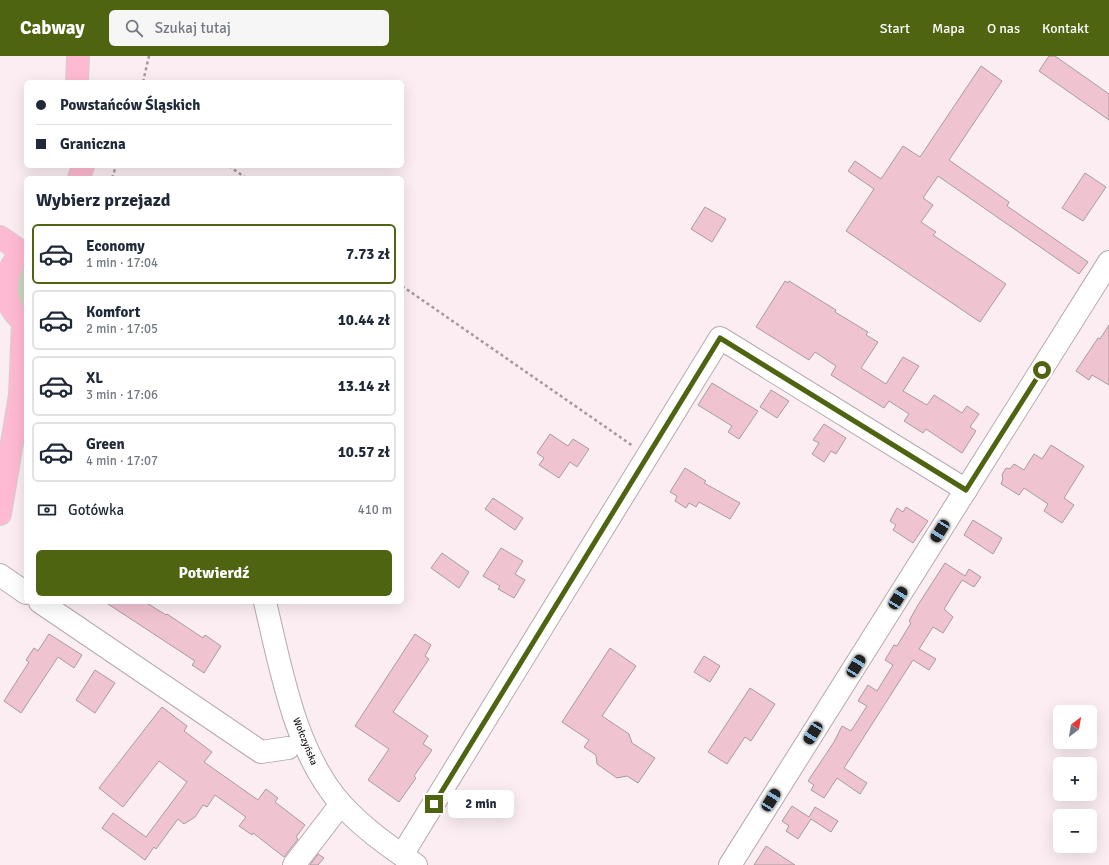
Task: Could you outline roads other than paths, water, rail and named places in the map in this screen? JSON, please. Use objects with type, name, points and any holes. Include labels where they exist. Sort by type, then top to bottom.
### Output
[{"type":"main road","points":[[77,80],[78,56]]},
{"type":"main road","points":[[0,237],[24,253],[3,270],[4,295],[7,305],[14,314],[24,321],[24,388],[0,514]]},
{"type":"street","points":[[730,865],[1109,262]]},
{"type":"street","points":[[409,860],[647,455],[720,338],[966,490]]},
{"type":"street","points":[[0,575],[24,592]]},
{"type":"street","name":"Wołczyńska","points":[[43,604],[261,752],[288,748]]},
{"type":"street","name":"Wołczyńska","points":[[265,604],[282,672],[311,761],[341,804],[375,835],[409,860]]},
{"type":"street","points":[[294,865],[341,804]]}]
